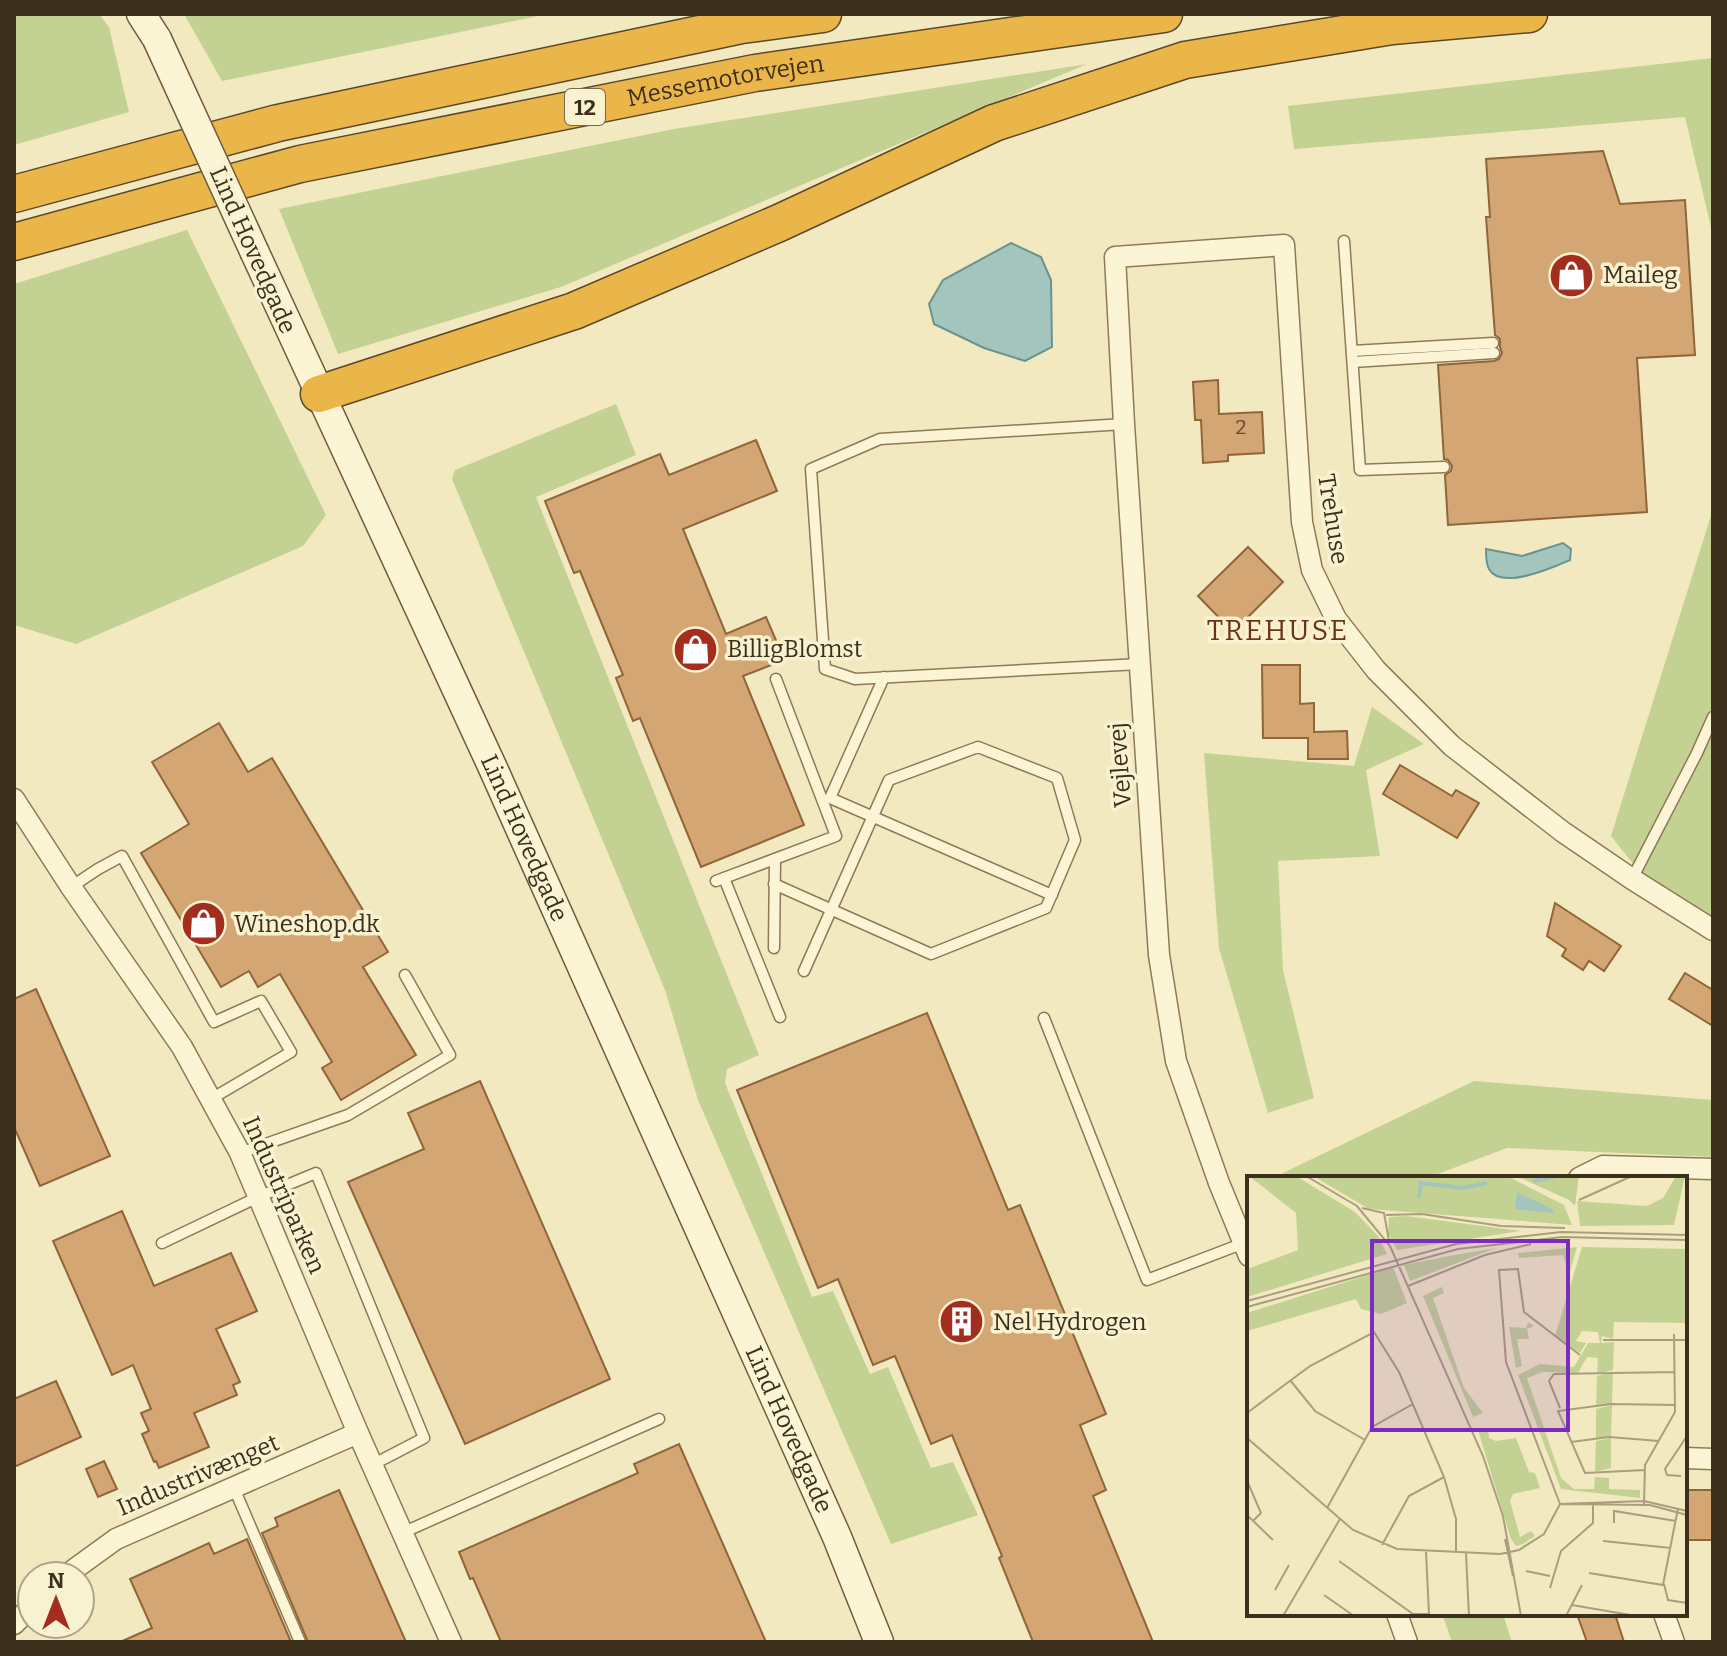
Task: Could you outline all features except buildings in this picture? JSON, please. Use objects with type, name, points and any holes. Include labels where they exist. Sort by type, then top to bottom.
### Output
[{"type":"highway","name":"Messemotorvejen","points":[[14,194],[278,123],[742,25],[823,14]]},
{"type":"highway","name":"Messemotorvejen","points":[[14,242],[300,164],[755,73],[1164,14]]},
{"type":"highway","points":[[319,394],[574,311],[779,223],[994,123],[1185,60],[1392,26],[1529,14]]},
{"type":"main road","name":"Lind Hovedgade","points":[[141,14],[154,27],[319,394],[505,795],[831,1523],[879,1642]]},
{"type":"street","name":"Trehuse","points":[[1115,257],[1284,245],[1302,522],[1312,570],[1336,619],[1376,670],[1452,746],[1563,832],[1713,930]]},
{"type":"street","name":"Vejlevej","points":[[1115,257],[1159,955],[1176,1061],[1246,1250]]},
{"type":"street","name":"Industriparken","points":[[14,799],[182,1047],[240,1153],[358,1433],[451,1642]]},
{"type":"street","points":[[1583,1176],[1603,1166],[1713,1169]]},
{"type":"street","name":"Industrivænget","points":[[87,1560],[116,1539],[358,1433]]},
{"type":"street","points":[[1687,1458],[1713,1459]]},
{"type":"street","points":[[1398,1616],[1407,1642]]},
{"type":"street","points":[[1665,1616],[1674,1642]]},
{"type":"lane","points":[[1344,241],[1360,470],[1444,467]]},
{"type":"lane","points":[[1352,356],[1494,348]]},
{"type":"lane","points":[[1124,424],[880,439],[811,469],[825,669],[855,679],[1140,664]]},
{"type":"lane","points":[[826,800],[884,677]]},
{"type":"lane","points":[[776,679],[826,800],[836,836],[720,880],[780,1017]]},
{"type":"lane","points":[[1632,879],[1713,717]]},
{"type":"lane","points":[[774,884],[831,910],[931,954],[1046,908],[1075,840],[1057,778],[978,747],[889,780],[872,817],[831,910],[804,971]]},
{"type":"lane","points":[[826,800],[1052,895]]},
{"type":"lane","points":[[71,887],[122,856],[214,1022],[261,1001],[291,1052],[211,1099]]},
{"type":"lane","points":[[774,948],[775,859]]},
{"type":"lane","points":[[240,1153],[348,1115],[450,1055],[405,975]]},
{"type":"lane","points":[[1044,1018],[1147,1280],[1246,1250]]},
{"type":"lane","points":[[162,1243],[316,1173],[424,1438],[372,1465]]},
{"type":"lane","points":[[402,1533],[659,1419]]},
{"type":"lane","points":[[234,1488],[300,1642]]},
{"type":"green space","points":[[14,14],[99,14],[109,27],[129,112],[14,145]]},
{"type":"green space","points":[[184,14],[548,14],[222,81]]},
{"type":"green space","points":[[1713,58],[1713,236],[1685,117],[1294,149],[1288,106]]},
{"type":"green space","points":[[1087,64],[561,287],[338,354],[279,209],[674,129]]},
{"type":"green space","points":[[187,230],[326,515],[303,546],[76,644],[14,625],[14,284]]},
{"type":"green space","points":[[616,404],[636,455],[536,497],[759,1055],[727,1069],[725,1083],[812,1297],[833,1291],[870,1374],[888,1367],[931,1468],[953,1462],[978,1515],[891,1544],[698,1100],[665,990],[452,479],[455,470]]},
{"type":"green space","points":[[1713,509],[1713,917],[1642,875],[1611,836]]},
{"type":"green space","points":[[1372,707],[1424,744],[1366,770],[1380,856],[1278,861],[1283,970],[1314,1098],[1268,1113],[1219,948],[1204,753],[1354,766]]},
{"type":"green space","points":[[1474,1081],[1713,1100],[1713,1157],[1507,1148],[1432,1176],[1284,1176],[1283,1173]]},
{"type":"green space","points":[[1443,1616],[1504,1616],[1512,1642],[1452,1642]]},
{"type":"water","points":[[1011,243],[1041,257],[1051,280],[1052,347],[1025,361],[984,348],[934,324],[929,304],[943,280]]},
{"type":"water","points":[[1563,543],[1571,549],[1570,560],[1528,575],[1504,578],[1495,575],[1487,565],[1486,549],[1522,556]]},
{"type":"place","name":"Maileg","points":[[1572,275]]},
{"type":"place","name":"BilligBlomst","points":[[696,649]]},
{"type":"place","name":"Wineshop.dk","points":[[203,924]]},
{"type":"place","name":"Nel Hydrogen","points":[[962,1322]]},
{"type":"district","name":"TREHUSE","points":[[1278,630]]}]
